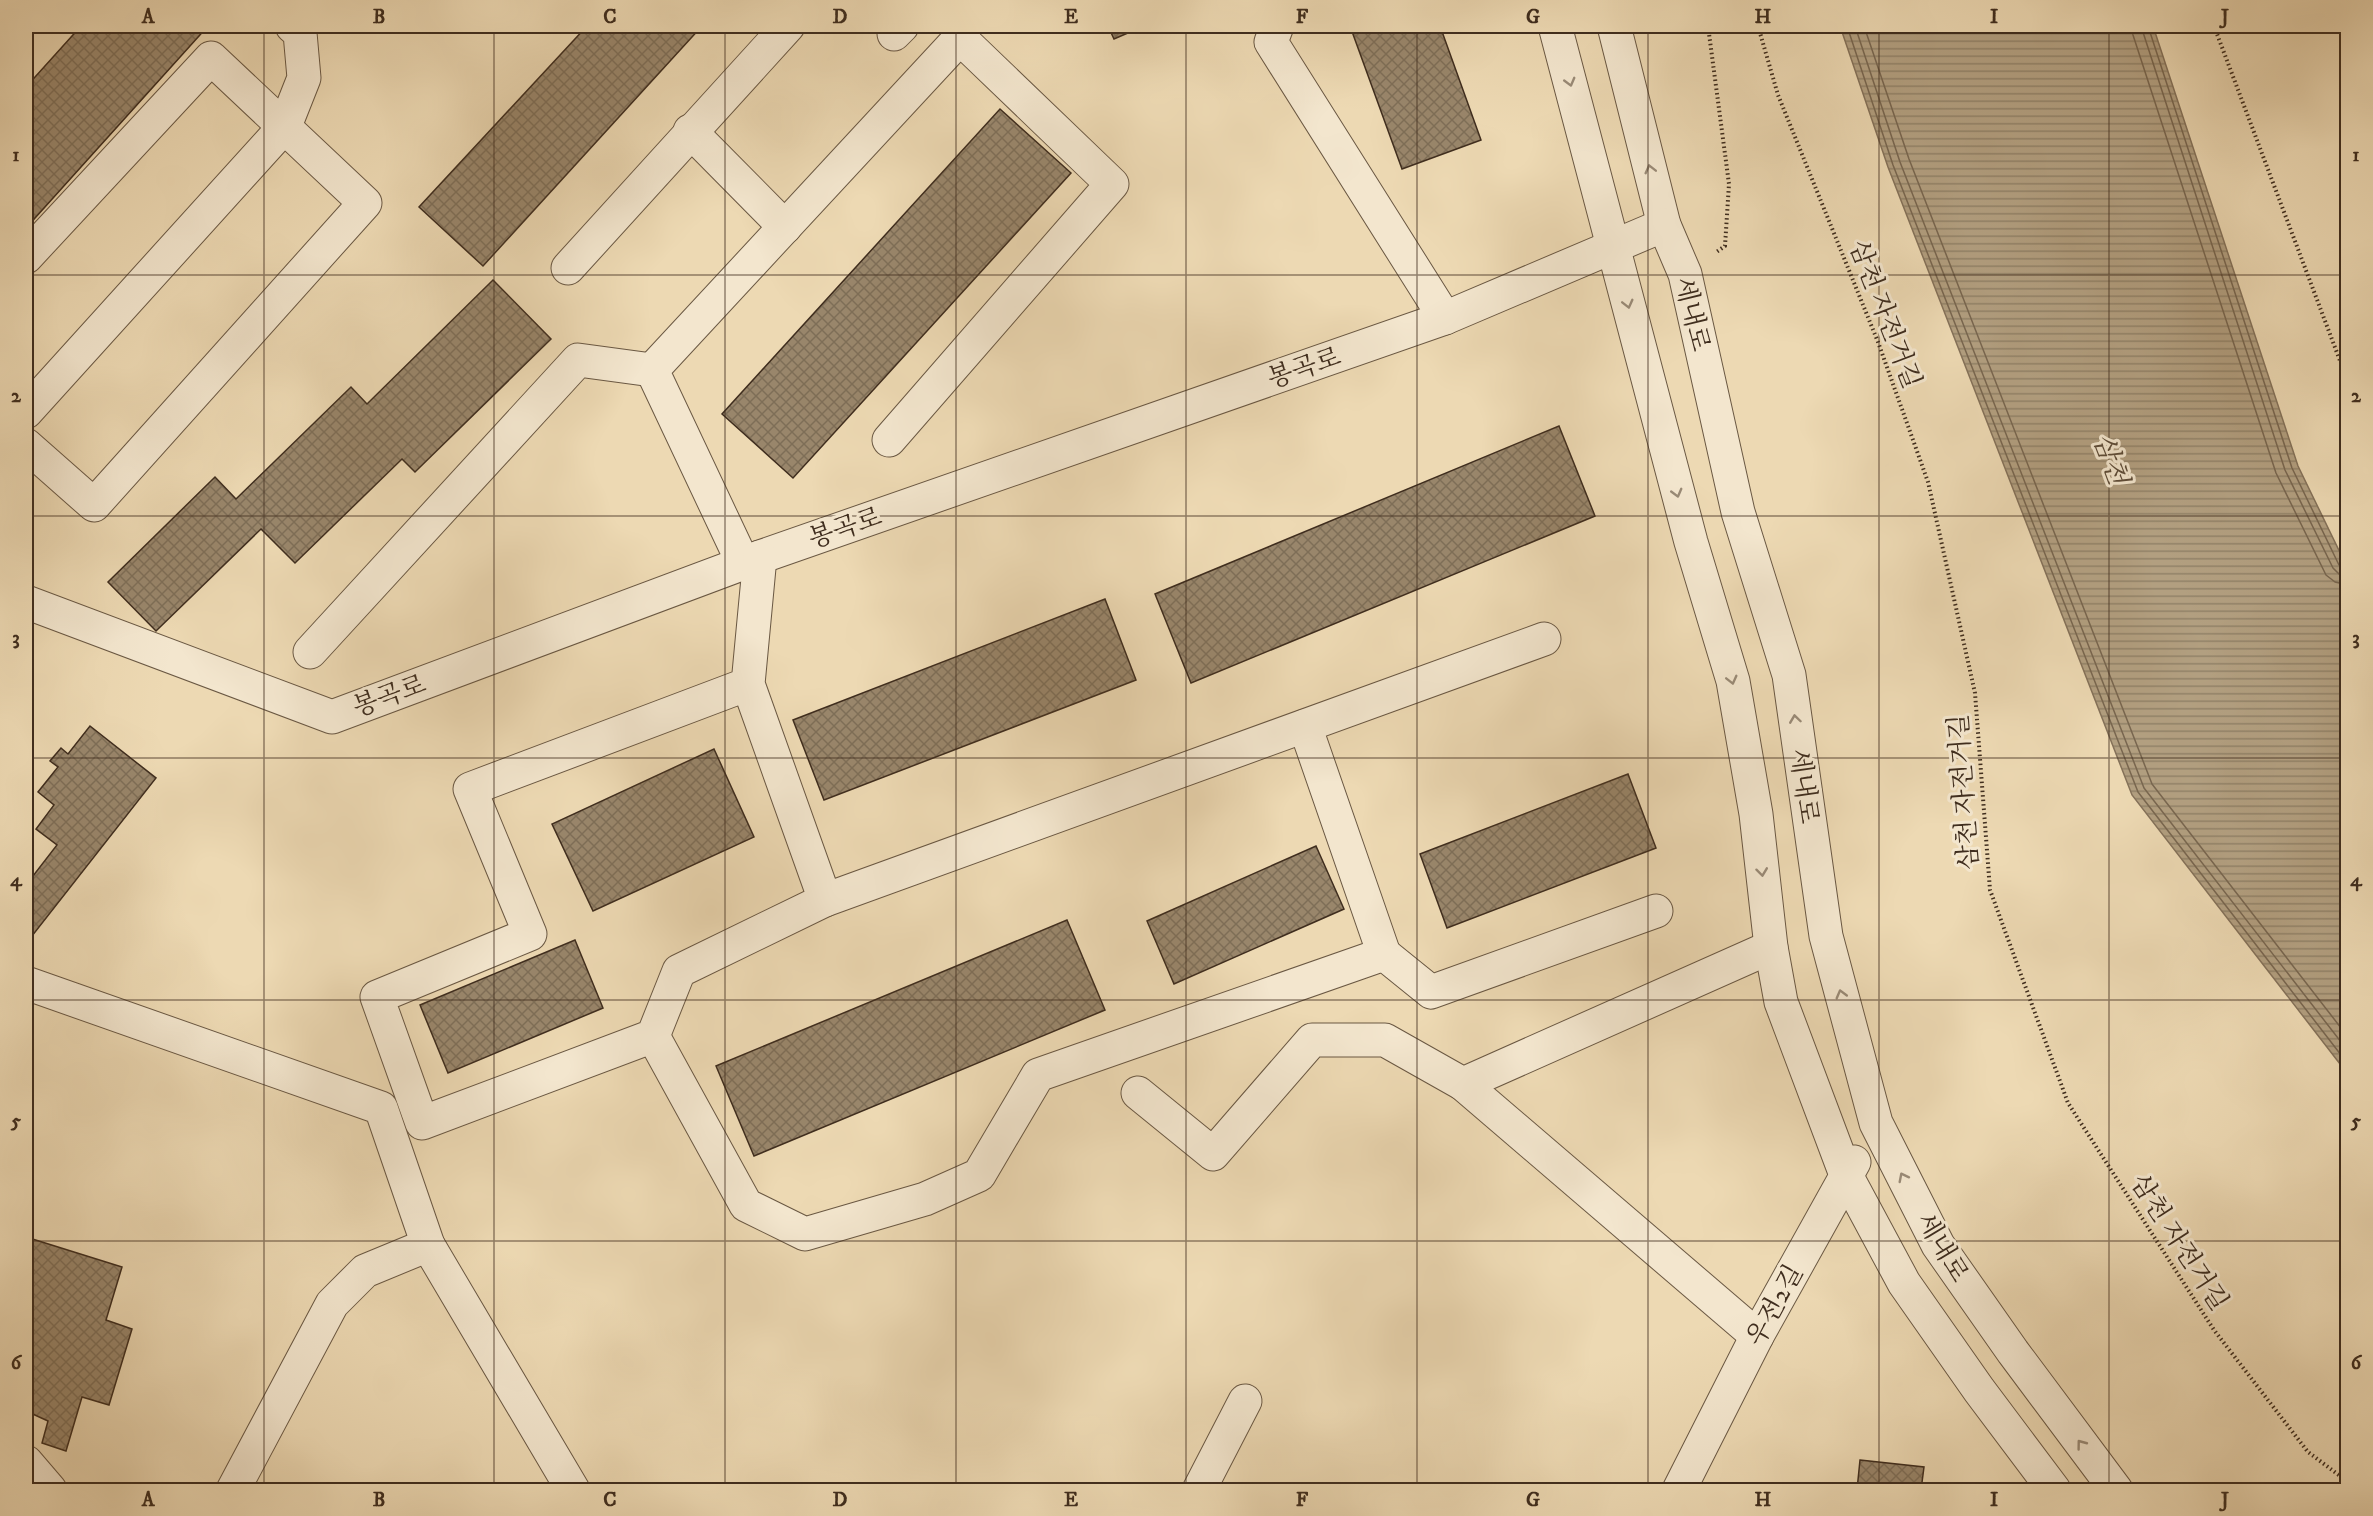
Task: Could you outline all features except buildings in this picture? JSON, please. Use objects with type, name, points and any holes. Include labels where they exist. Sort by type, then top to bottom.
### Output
[{"type":"street","points":[[26,412],[285,126],[304,78],[300,33],[292,26]]},
{"type":"street","points":[[568,268],[788,26]]},
{"type":"street","points":[[1277,26],[1271,42],[1445,318]]},
{"type":"street","name":"세내로","points":[[1555,26],[1690,542],[1733,681],[1756,814],[1771,947],[1780,1002],[1846,1175],[1904,1283],[2054,1491]]},
{"type":"street","name":"세내로","points":[[1614,26],[1664,225],[1685,274],[1738,512],[1789,675],[1826,936],[1876,1123],[1938,1245],[2013,1352],[2116,1491]]},
{"type":"street","points":[[652,370],[785,227],[960,32],[1112,184],[889,440]]},
{"type":"street","points":[[26,257],[211,58],[365,203],[94,505],[26,445]]},
{"type":"street","points":[[690,132],[785,227]]},
{"type":"street","name":"봉곡로","points":[[26,602],[332,717],[751,560],[1445,318],[1664,225]]},
{"type":"street","points":[[310,652],[578,360],[652,370]]},
{"type":"street","points":[[652,370],[751,560],[748,684],[825,900]]},
{"type":"street","points":[[748,684],[470,789],[530,934],[377,997],[422,1123],[653,1036],[679,971],[825,900],[1544,639]]},
{"type":"street","points":[[1305,726],[1384,954],[1431,992],[1656,911]]},
{"type":"street","points":[[1463,1084],[1771,947]]},
{"type":"street","points":[[653,1036],[746,1205],[805,1234],[925,1199],[979,1175],[1038,1075],[1384,954]]},
{"type":"street","points":[[26,983],[381,1108],[428,1245],[573,1491]]},
{"type":"street","points":[[1138,1092],[1213,1154],[1312,1040],[1385,1040],[1463,1084],[1757,1336]]},
{"type":"street","name":"우전2길","points":[[1679,1491],[1757,1336],[1876,1123]]},
{"type":"street","points":[[233,1491],[332,1304],[365,1271],[428,1245]]},
{"type":"street","points":[[1199,1491],[1245,1401]]},
{"type":"street","points":[[26,1462],[50,1491]]},
{"type":"path","points":[[1685,274],[1725,246],[1729,184],[1708,26]]},
{"type":"path","name":"삼천 자전거길","points":[[1758,26],[1778,95],[1878,342],[1928,482],[1975,693],[1990,890],[2068,1103],[2214,1330],[2308,1452],[2348,1482]]},
{"type":"path","points":[[2214,26],[2348,382]]},
{"type":"water","name":"삼천","points":[[1840,26],[2153,26],[2298,466],[2347,567],[2347,1073],[2132,795],[1888,167]]}]
